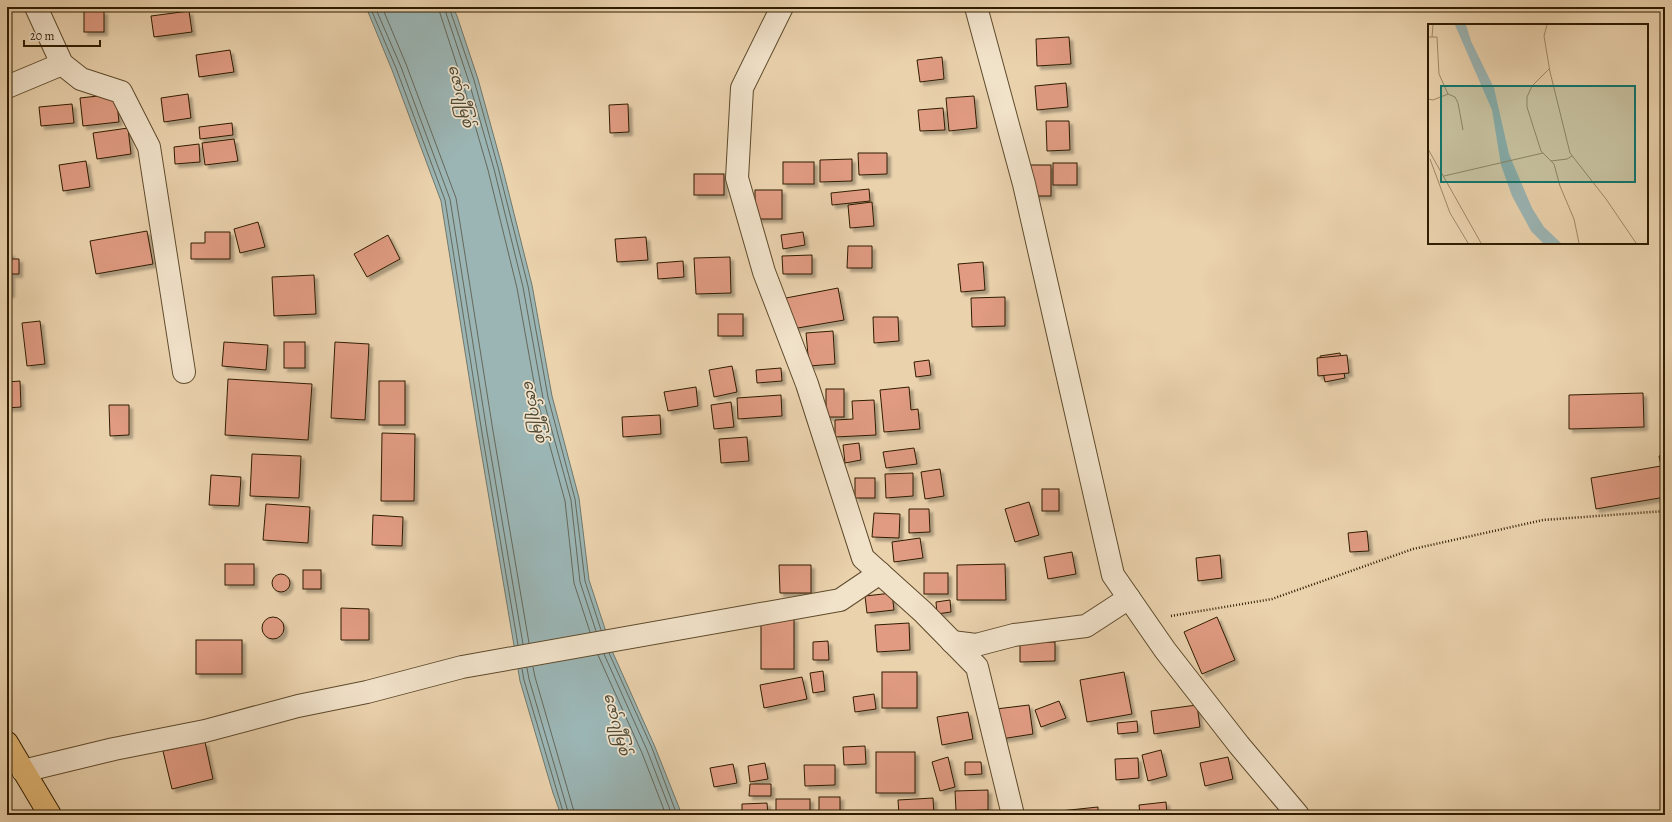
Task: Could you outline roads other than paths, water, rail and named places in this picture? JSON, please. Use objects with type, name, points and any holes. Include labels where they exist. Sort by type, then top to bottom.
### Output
[{"type":"highway","points":[[7,743],[50,815]]},
{"type":"street","points":[[36,7],[62,64],[81,79],[121,92],[149,147],[184,372]]},
{"type":"street","points":[[782,7],[742,88],[737,178],[764,272],[807,384],[863,558],[923,612],[978,667],[1013,815]]},
{"type":"street","points":[[976,7],[1024,184],[1112,575],[1165,650],[1239,745],[1298,815]]},
{"type":"street","points":[[7,86],[62,64]]},
{"type":"street","points":[[23,771],[114,749],[205,731],[298,706],[367,692],[462,667],[840,600],[880,573]]},
{"type":"street","points":[[952,642],[976,645],[1014,635],[1086,626],[1129,598]]},
{"type":"water","name":"ဇော်ဂျီမြစ်","points":[[366,7],[453,7],[457,16],[478,79],[532,285],[552,396],[579,498],[589,580],[613,653],[655,747],[682,815],[561,815],[553,793],[520,681],[441,201],[392,70]]}]
